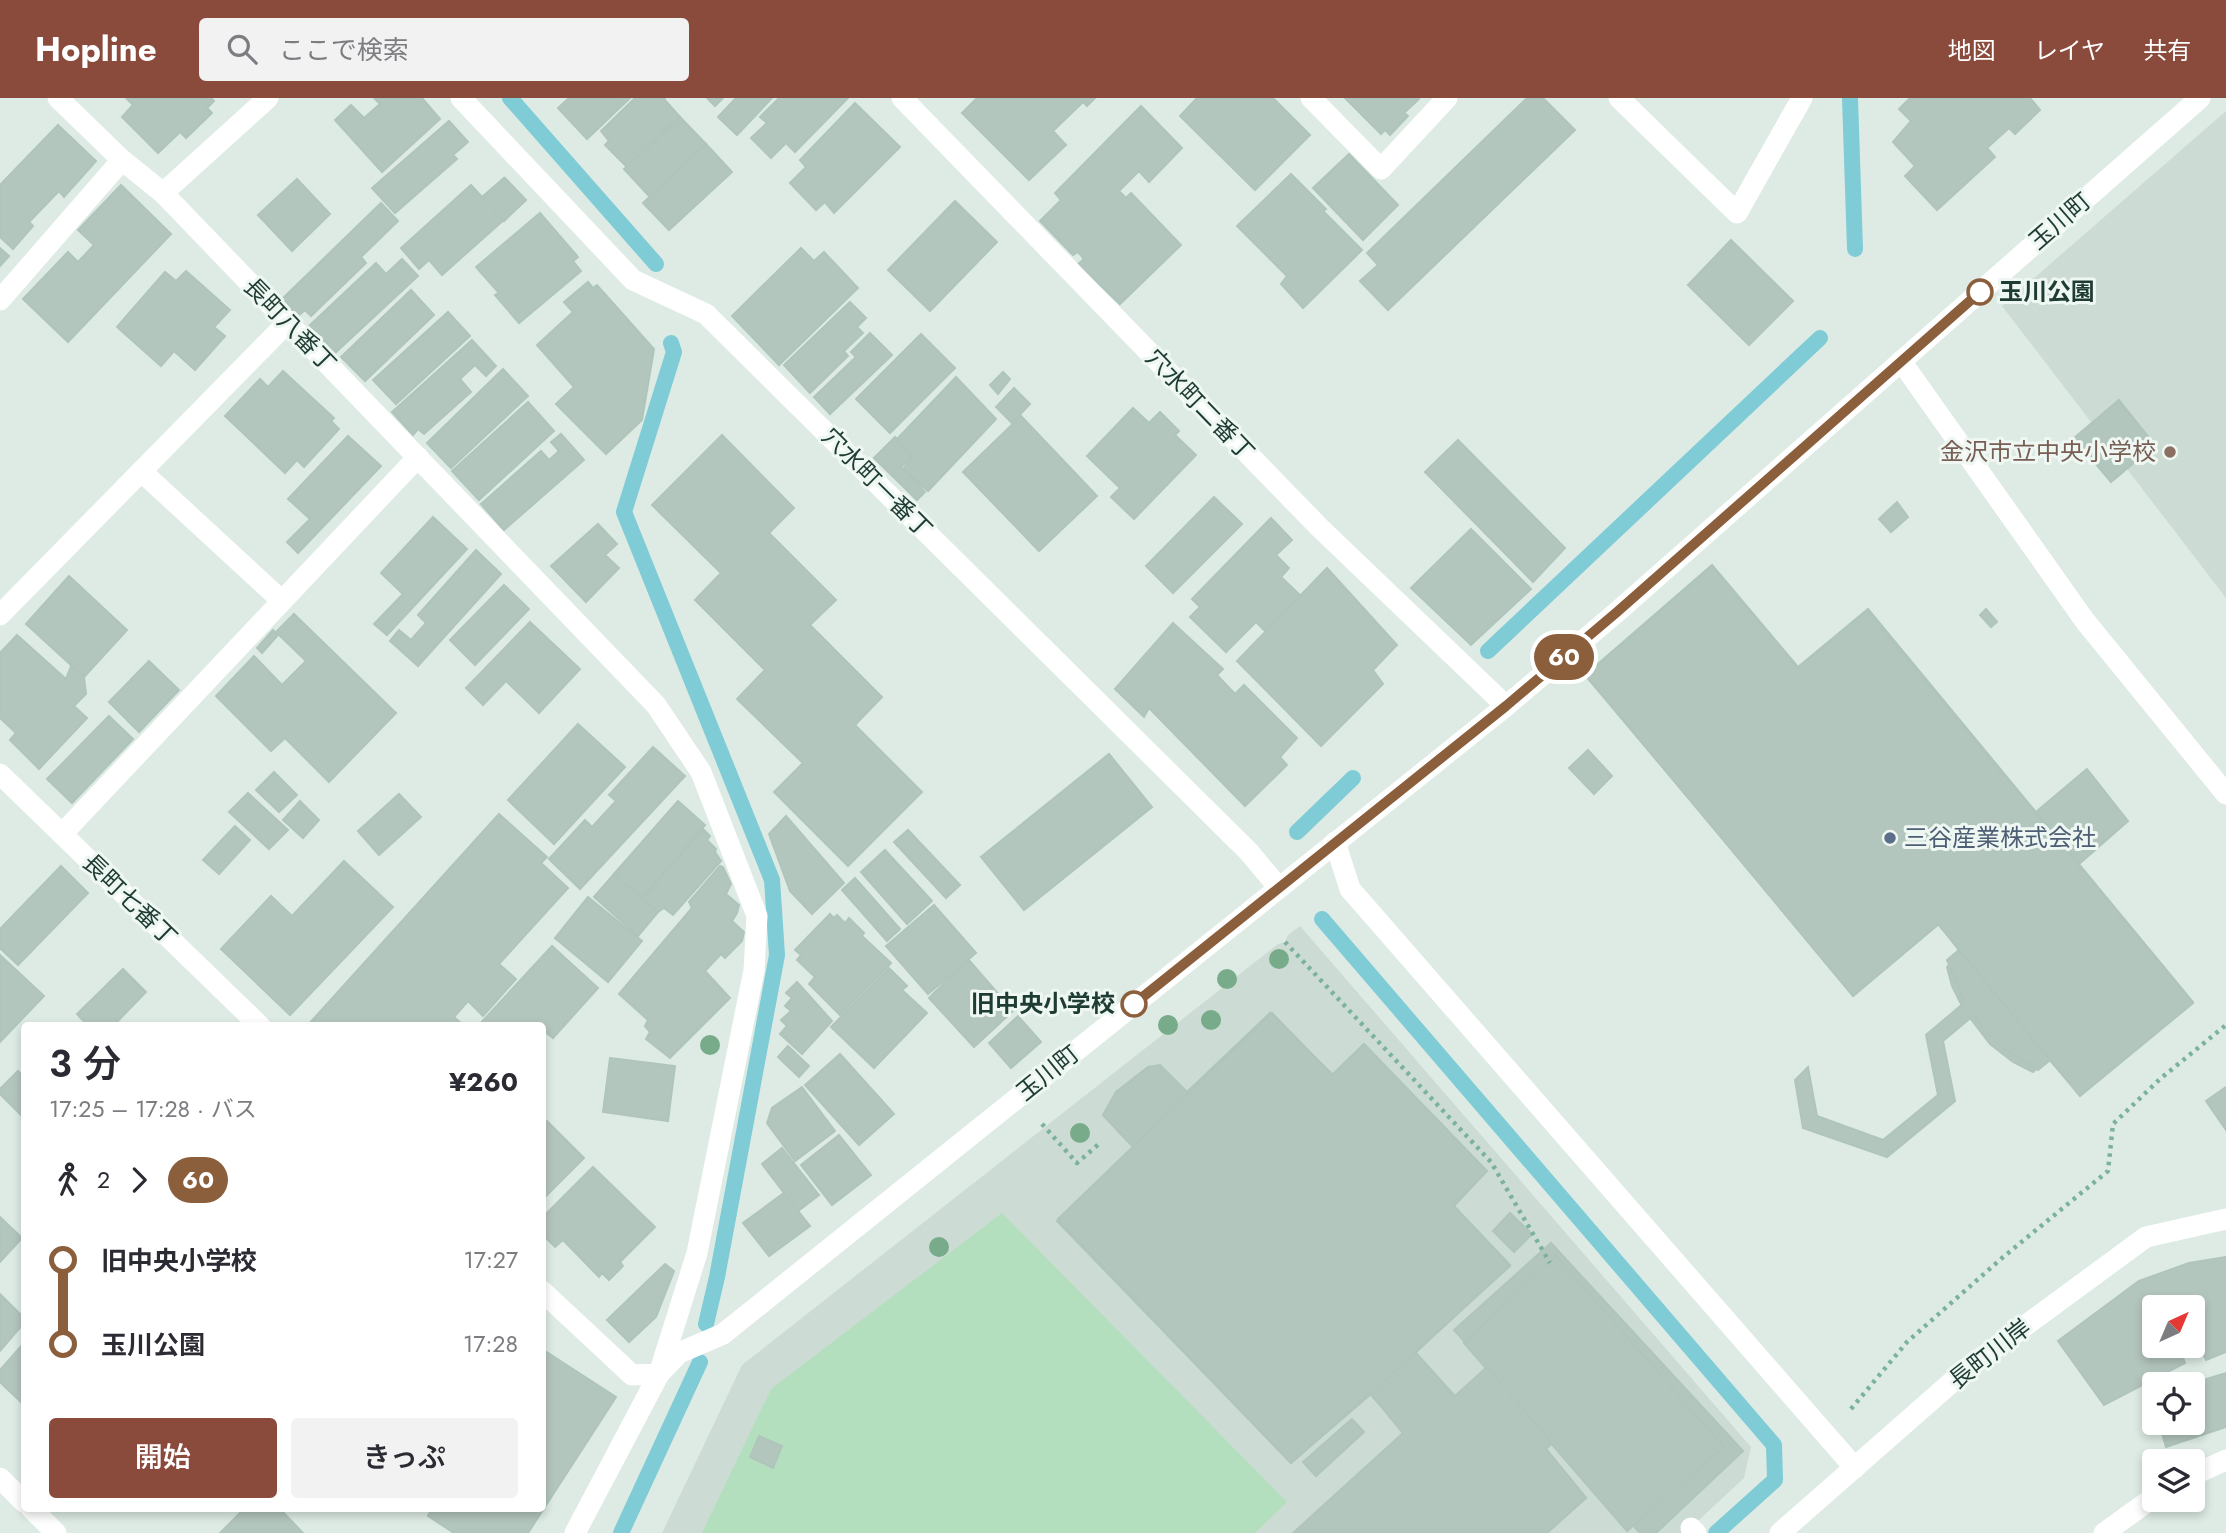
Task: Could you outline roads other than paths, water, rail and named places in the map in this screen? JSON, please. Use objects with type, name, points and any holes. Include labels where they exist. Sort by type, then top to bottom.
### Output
[{"type":"street","points":[[0,300],[122,160],[58,98]]},
{"type":"street","points":[[163,193],[268,98]]},
{"type":"street","name":"穴水町一番丁","points":[[461,98],[633,280],[706,314],[1249,852],[1279,888]]},
{"type":"street","name":"穴水町二番丁","points":[[902,98],[1318,527],[1506,706]]},
{"type":"street","points":[[1311,98],[1381,169],[1447,98]]},
{"type":"street","points":[[1619,98],[1737,213],[1801,98]]},
{"type":"street","name":"玉川町","points":[[659,1374],[679,1353],[723,1334],[1506,706],[1617,612],[2200,98]]},
{"type":"street","name":"長町八番丁","points":[[122,160],[163,193],[656,705],[701,772],[757,916],[754,970],[697,1253],[659,1374]]},
{"type":"street","points":[[0,615],[288,322]]},
{"type":"street","points":[[1901,361],[2085,621],[2226,794]]},
{"type":"street","points":[[62,834],[418,457]]},
{"type":"street","points":[[142,471],[282,601]]},
{"type":"street","name":"長町七番丁","points":[[0,774],[256,1022]]},
{"type":"street","points":[[1335,842],[1350,889],[1855,1468]]},
{"type":"street","name":"長町川岸","points":[[1780,1533],[1969,1367],[2146,1237],[2226,1219]]},
{"type":"street","points":[[546,1295],[632,1375],[659,1374],[575,1533]]},
{"type":"street","points":[[2205,1470],[2226,1460]]},
{"type":"street","points":[[0,1478],[21,1499]]},
{"type":"street","points":[[2104,1533],[2142,1506]]},
{"type":"street","points":[[35,1512],[55,1533]]},
{"type":"waterway","points":[[510,98],[656,264]]},
{"type":"waterway","points":[[1850,98],[1855,249]]},
{"type":"waterway","points":[[1488,651],[1820,338]]},
{"type":"waterway","points":[[671,343],[674,352],[624,512],[772,880],[777,955],[706,1324]]},
{"type":"waterway","points":[[1297,832],[1353,778]]},
{"type":"waterway","points":[[1322,919],[1774,1445],[1775,1480],[1716,1533]]},
{"type":"waterway","points":[[621,1533],[700,1362]]},
{"type":"place","name":"玉川公園","points":[[1980,292]]},
{"type":"place","name":"金沢市立中央小学校","points":[[2170,452]]},
{"type":"place","name":"三谷産業株式会社","points":[[1890,838]]},
{"type":"place","name":"旧中央小学校","points":[[1134,1004]]}]
